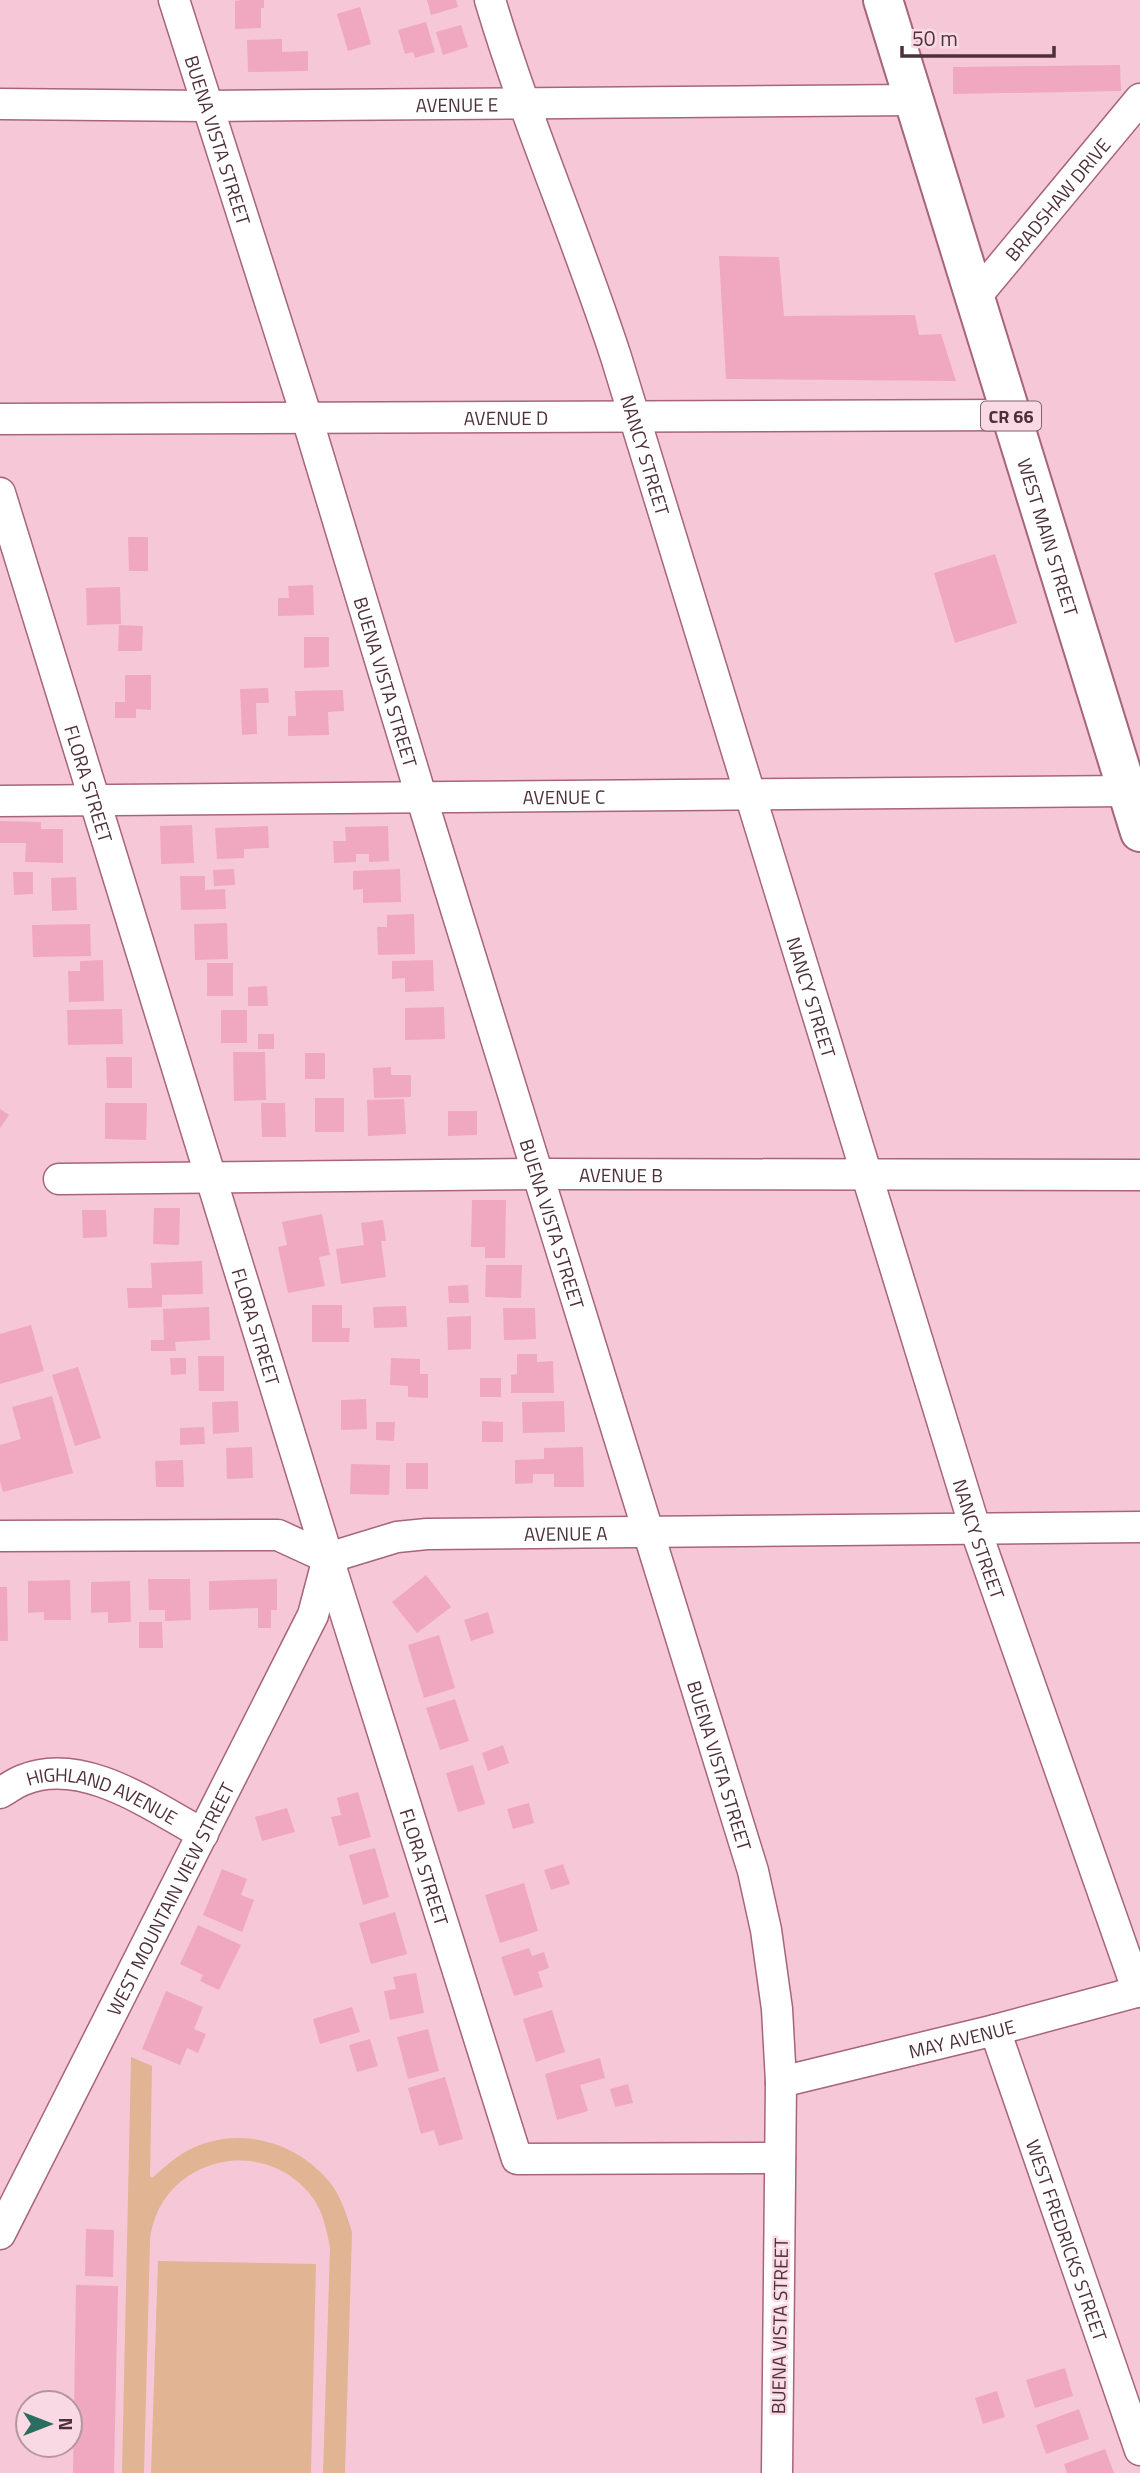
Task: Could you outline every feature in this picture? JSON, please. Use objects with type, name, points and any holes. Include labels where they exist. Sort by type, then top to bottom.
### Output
[{"type":"main road","name":"WEST MAIN STREET","points":[[883,0],[1140,832]]},
{"type":"street","name":"BUENA VISTA STREET","points":[[174,0],[307,418],[753,1871],[766,1930],[777,2009],[781,2082],[777,2473]]},
{"type":"street","name":"NANCY STREET","points":[[490,0],[522,102],[589,274],[975,1528],[1139,1992]]},
{"type":"street","name":"BRADSHAW DRIVE","points":[[974,299],[1140,99]]},
{"type":"street","name":"AVENUE E","points":[[0,104],[206,106],[914,100]]},
{"type":"street","name":"AVENUE D","points":[[0,418],[1010,415]]},
{"type":"street","name":"FLORA STREET","points":[[0,493],[328,1558],[517,2159],[780,2158]]},
{"type":"street","name":"AVENUE C","points":[[0,801],[1126,791]]},
{"type":"street","name":"AVENUE B","points":[[59,1179],[538,1174],[1140,1175]]},
{"type":"street","name":"AVENUE A","points":[[328,1558],[397,1537],[427,1534],[1140,1527]]},
{"type":"street","points":[[0,1536],[278,1535],[328,1558]]},
{"type":"street","name":"WEST MOUNTAIN VIEW STREET","points":[[0,2234],[313,1615],[328,1558]]},
{"type":"street","name":"HIGHLAND AVENUE","points":[[0,1793],[24,1779],[78,1775],[104,1781],[204,1834]]},
{"type":"street","name":"MAY AVENUE","points":[[781,2082],[1139,1992]]},
{"type":"street","name":"WEST FREDRICKS STREET","points":[[995,2030],[1140,2450]]},
{"type":"shaded area","points":[[131,2057],[152,2066],[152,2178],[177,2157],[195,2147],[231,2138],[249,2139],[283,2147],[299,2156],[327,2179],[339,2197],[352,2232],[345,2473],[323,2473],[330,2248],[324,2222],[313,2198],[292,2177],[268,2165],[242,2161],[216,2164],[192,2174],[172,2191],[157,2214],[150,2242],[144,2473],[122,2473]]},
{"type":"shaded area","points":[[158,2261],[316,2264],[311,2473],[151,2473]]},
{"type":"building","points":[[264,0],[264,8],[261,8],[261,28],[235,29],[235,1]]},
{"type":"building","points":[[427,0],[456,0],[458,7],[431,15]]},
{"type":"building","points":[[360,7],[371,44],[348,51],[337,14]]},
{"type":"building","points":[[426,22],[435,52],[415,58],[413,52],[405,54],[398,30]]},
{"type":"building","points":[[461,25],[468,47],[443,55],[436,32]]},
{"type":"building","points":[[282,39],[282,52],[308,51],[308,71],[248,72],[247,40]]},
{"type":"building","points":[[1120,65],[1121,91],[953,94],[953,67]]},
{"type":"building","points":[[719,256],[779,257],[784,316],[915,315],[919,335],[941,334],[956,381],[726,379]]},
{"type":"building","points":[[128,537],[148,537],[148,571],[129,571]]},
{"type":"building","points":[[995,554],[1017,623],[955,643],[934,573]]},
{"type":"building","points":[[313,585],[314,615],[278,616],[278,598],[289,598],[288,586]]},
{"type":"building","points":[[120,587],[121,624],[87,625],[86,588]]},
{"type":"building","points":[[119,625],[143,626],[142,651],[118,651]]},
{"type":"building","points":[[304,637],[329,637],[329,667],[304,668]]},
{"type":"building","points":[[125,675],[151,675],[151,710],[136,709],[136,718],[115,718],[115,702],[125,702]]},
{"type":"building","points":[[268,688],[269,703],[256,703],[257,734],[242,735],[240,689]]},
{"type":"building","points":[[343,690],[344,711],[328,712],[329,735],[288,736],[288,716],[296,716],[295,691]]},
{"type":"building","points":[[0,821],[41,822],[41,829],[63,829],[63,863],[25,862],[26,843],[0,843]]},
{"type":"building","points":[[192,825],[194,863],[161,864],[160,826]]},
{"type":"building","points":[[268,826],[269,848],[244,849],[244,858],[217,859],[215,828]]},
{"type":"building","points":[[388,826],[389,861],[369,862],[369,854],[356,854],[356,862],[334,863],[333,841],[346,841],[345,827]]},
{"type":"building","points":[[234,869],[235,885],[214,886],[213,870]]},
{"type":"building","points":[[400,869],[401,902],[363,903],[363,889],[353,890],[353,871]]},
{"type":"building","points":[[13,872],[33,872],[33,894],[14,895]]},
{"type":"building","points":[[180,876],[205,876],[205,890],[225,889],[226,909],[181,910]]},
{"type":"building","points":[[76,877],[77,910],[52,911],[51,878]]},
{"type":"building","points":[[414,914],[415,954],[378,955],[377,927],[387,927],[387,915]]},
{"type":"building","points":[[227,923],[228,959],[195,960],[194,924]]},
{"type":"building","points":[[90,924],[91,956],[33,957],[32,925]]},
{"type":"building","points":[[103,960],[104,1001],[69,1002],[68,971],[80,971],[80,961]]},
{"type":"building","points":[[433,960],[434,991],[405,992],[405,978],[392,979],[392,961]]},
{"type":"building","points":[[207,963],[233,963],[233,996],[207,996]]},
{"type":"building","points":[[267,986],[268,1006],[248,1006],[248,987]]},
{"type":"building","points":[[444,1007],[445,1039],[405,1040],[405,1008]]},
{"type":"building","points":[[122,1009],[123,1044],[68,1045],[67,1010]]},
{"type":"building","points":[[221,1010],[247,1010],[247,1043],[221,1043]]},
{"type":"building","points":[[258,1034],[274,1034],[274,1049],[258,1049]]},
{"type":"building","points":[[233,1052],[265,1052],[266,1100],[234,1101]]},
{"type":"building","points":[[305,1053],[325,1053],[325,1079],[305,1079]]},
{"type":"building","points":[[106,1057],[132,1057],[132,1088],[107,1088]]},
{"type":"building","points":[[391,1067],[391,1075],[411,1075],[411,1097],[374,1098],[373,1068]]},
{"type":"building","points":[[315,1098],[344,1098],[344,1132],[315,1132]]},
{"type":"building","points":[[404,1099],[406,1134],[368,1136],[367,1100]]},
{"type":"building","points":[[105,1103],[147,1103],[146,1140],[105,1139]]},
{"type":"building","points":[[261,1103],[285,1103],[286,1137],[262,1137]]},
{"type":"building","points":[[0,1109],[9,1115],[0,1128]]},
{"type":"building","points":[[448,1111],[477,1111],[477,1135],[448,1136]]},
{"type":"building","points":[[472,1200],[506,1200],[505,1258],[485,1258],[485,1247],[471,1247]]},
{"type":"building","points":[[154,1208],[180,1208],[179,1245],[153,1244]]},
{"type":"building","points":[[82,1210],[106,1210],[107,1237],[83,1238]]},
{"type":"building","points":[[322,1214],[330,1255],[319,1257],[325,1286],[288,1293],[278,1247],[287,1245],[282,1222]]},
{"type":"building","points":[[383,1220],[386,1241],[381,1241],[386,1277],[341,1284],[336,1249],[364,1245],[361,1223]]},
{"type":"building","points":[[202,1261],[203,1294],[162,1295],[162,1307],[128,1308],[127,1288],[152,1288],[151,1263]]},
{"type":"building","points":[[486,1265],[522,1265],[521,1298],[485,1297]]},
{"type":"building","points":[[468,1285],[469,1303],[449,1303],[448,1286]]},
{"type":"building","points":[[312,1305],[342,1305],[342,1328],[350,1328],[349,1342],[312,1342]]},
{"type":"building","points":[[406,1306],[407,1327],[374,1328],[373,1307]]},
{"type":"building","points":[[209,1307],[210,1340],[175,1342],[176,1351],[151,1351],[151,1340],[164,1340],[163,1309]]},
{"type":"building","points":[[503,1308],[535,1308],[536,1339],[504,1340]]},
{"type":"building","points":[[471,1316],[471,1349],[448,1350],[447,1317]]},
{"type":"building","points":[[31,1325],[44,1371],[0,1384],[0,1334]]},
{"type":"building","points":[[517,1354],[537,1354],[537,1362],[553,1361],[554,1393],[511,1393],[511,1375],[517,1374]]},
{"type":"building","points":[[198,1356],[224,1356],[224,1391],[199,1391]]},
{"type":"building","points":[[170,1358],[186,1358],[186,1374],[171,1375]]},
{"type":"building","points":[[391,1358],[420,1359],[420,1374],[428,1374],[428,1398],[408,1397],[408,1386],[390,1385]]},
{"type":"building","points":[[78,1367],[101,1438],[75,1446],[52,1375]]},
{"type":"building","points":[[480,1378],[501,1378],[501,1397],[480,1397]]},
{"type":"building","points":[[52,1396],[73,1473],[3,1492],[0,1481],[0,1445],[21,1439],[12,1407]]},
{"type":"building","points":[[366,1399],[367,1429],[341,1430],[341,1400]]},
{"type":"building","points":[[238,1401],[239,1432],[213,1434],[212,1402]]},
{"type":"building","points":[[564,1401],[565,1432],[523,1433],[522,1402]]},
{"type":"building","points":[[482,1421],[503,1422],[503,1442],[482,1442]]},
{"type":"building","points":[[376,1422],[395,1422],[394,1441],[376,1440]]},
{"type":"building","points":[[204,1427],[205,1444],[180,1445],[180,1428]]},
{"type":"building","points":[[252,1447],[253,1478],[227,1479],[226,1448]]},
{"type":"building","points":[[583,1447],[584,1487],[554,1487],[554,1474],[533,1474],[533,1483],[515,1484],[515,1460],[544,1459],[544,1448]]},
{"type":"building","points":[[183,1460],[184,1487],[156,1487],[155,1461]]},
{"type":"building","points":[[406,1463],[428,1463],[428,1489],[406,1489]]},
{"type":"building","points":[[351,1464],[390,1465],[389,1495],[350,1494]]},
{"type":"building","points":[[426,1575],[451,1607],[417,1633],[392,1602]]},
{"type":"building","points":[[148,1579],[190,1579],[191,1620],[165,1621],[165,1610],[149,1610]]},
{"type":"building","points":[[277,1579],[277,1610],[271,1610],[271,1628],[258,1628],[258,1608],[209,1610],[209,1581]]},
{"type":"building","points":[[70,1580],[71,1620],[44,1620],[44,1612],[28,1613],[28,1581]]},
{"type":"building","points":[[130,1581],[131,1622],[108,1623],[108,1612],[91,1613],[91,1582]]},
{"type":"building","points":[[0,1587],[7,1587],[8,1641],[0,1641]]},
{"type":"building","points":[[488,1612],[494,1633],[471,1641],[464,1620]]},
{"type":"building","points":[[139,1622],[162,1622],[163,1648],[139,1648]]},
{"type":"building","points":[[439,1635],[455,1688],[424,1698],[408,1645]]},
{"type":"building","points":[[455,1699],[469,1741],[440,1750],[426,1708]]},
{"type":"building","points":[[503,1745],[509,1763],[488,1771],[482,1753]]},
{"type":"building","points":[[473,1765],[485,1804],[458,1812],[446,1773]]},
{"type":"building","points":[[358,1792],[371,1837],[339,1846],[331,1817],[341,1815],[337,1798]]},
{"type":"building","points":[[529,1803],[534,1823],[513,1829],[507,1809]]},
{"type":"building","points":[[287,1808],[295,1832],[262,1841],[255,1817]]},
{"type":"building","points":[[375,1848],[389,1897],[363,1905],[349,1855]]},
{"type":"building","points":[[563,1864],[570,1884],[551,1890],[544,1870]]},
{"type":"building","points":[[222,1869],[247,1879],[241,1895],[254,1900],[242,1932],[203,1915]]},
{"type":"building","points":[[524,1883],[538,1931],[500,1943],[485,1895]]},
{"type":"building","points":[[395,1912],[407,1954],[371,1964],[359,1923]]},
{"type":"building","points":[[198,1925],[241,1945],[219,1990],[200,1981],[203,1975],[180,1964]]},
{"type":"building","points":[[529,1948],[532,1956],[544,1952],[549,1968],[538,1972],[543,1987],[514,1996],[501,1957]]},
{"type":"building","points":[[416,1973],[424,2013],[390,2020],[384,1991],[396,1989],[393,1977]]},
{"type":"building","points":[[166,1991],[203,2007],[194,2029],[206,2034],[198,2053],[187,2048],[180,2065],[142,2049]]},
{"type":"building","points":[[352,2007],[360,2032],[320,2044],[313,2019]]},
{"type":"building","points":[[552,2010],[565,2052],[536,2062],[523,2019]]},
{"type":"building","points":[[428,2029],[439,2071],[408,2079],[397,2037]]},
{"type":"building","points":[[370,2039],[378,2066],[357,2072],[349,2045]]},
{"type":"building","points":[[600,2058],[605,2078],[580,2085],[588,2111],[557,2120],[545,2074]]},
{"type":"building","points":[[445,2077],[463,2139],[439,2146],[434,2130],[421,2134],[408,2088]]},
{"type":"building","points":[[628,2084],[633,2103],[615,2107],[610,2089]]},
{"type":"building","points":[[86,2229],[114,2230],[113,2277],[85,2276]]},
{"type":"building","points":[[76,2285],[118,2286],[114,2473],[73,2473],[73,2459],[84,2459],[84,2389],[74,2389]]},
{"type":"building","points":[[1065,2368],[1073,2396],[1035,2408],[1026,2380]]},
{"type":"building","points":[[997,2391],[1005,2417],[983,2424],[975,2398]]},
{"type":"building","points":[[1079,2409],[1089,2439],[1046,2454],[1036,2425]]},
{"type":"building","points":[[1105,2449],[1114,2473],[1067,2473],[1064,2464]]}]
